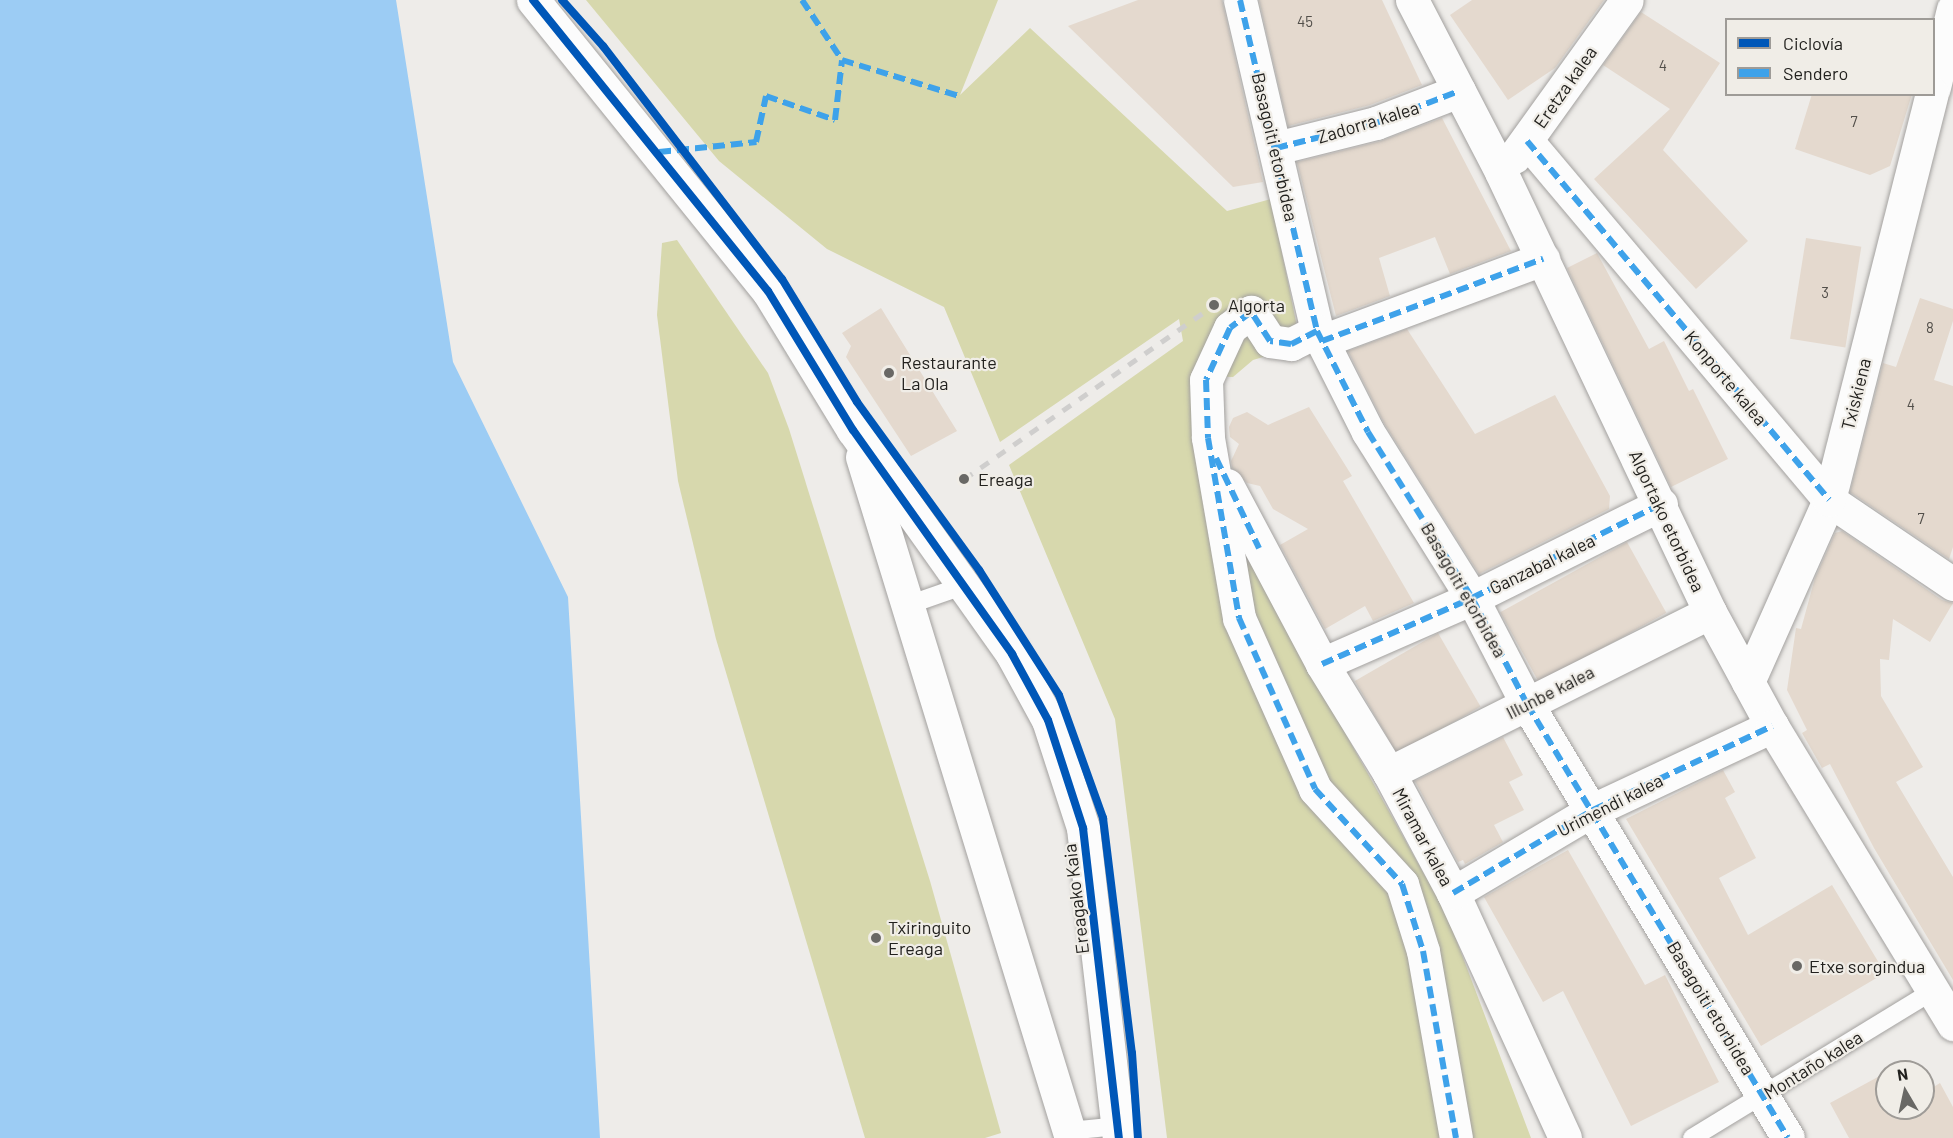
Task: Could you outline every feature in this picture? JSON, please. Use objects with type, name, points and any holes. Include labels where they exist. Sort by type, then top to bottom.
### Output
[{"type":"street","name":"Ereagako Kaia","points":[[533,0],[768,291],[853,430],[1012,654],[1048,720],[1083,828],[1119,1132]]},
{"type":"street","name":"Basagoiti etorbidea","points":[[1240,0],[1319,336],[1368,432],[1472,598],[1527,704],[1593,810],[1788,1138]]},
{"type":"street","name":"Algortako etorbidea","points":[[1412,0],[1501,172],[1661,504],[1710,612],[1772,726],[1953,1024]]},
{"type":"street","name":"Eretza kalea","points":[[1501,172],[1527,141],[1627,0]]},
{"type":"street","points":[[1935,83],[1953,9]]},
{"type":"street","name":"Zadorra kalea","points":[[1276,148],[1376,123],[1459,91]]},
{"type":"street","name":"Txiskiena","points":[[1748,682],[1829,500],[1931,96]]},
{"type":"street","name":"Konporte kalea","points":[[1527,141],[1829,500],[1953,584]]},
{"type":"street","points":[[1456,1138],[1415,916],[1402,884],[1315,789],[1239,618],[1208,438],[1206,380],[1230,328],[1251,312],[1270,341],[1291,344],[1543,259]]},
{"type":"street","name":"Ereagako Kaia","points":[[853,430],[1070,1135]]},
{"type":"street","name":"Miramar kalea","points":[[1208,438],[1234,502],[1323,664],[1389,773],[1453,893],[1565,1138]]},
{"type":"street","name":"Ganzabal kalea","points":[[1323,664],[1472,598],[1661,504]]},
{"type":"street","name":"Illunbe kalea","points":[[1389,773],[1710,612]]},
{"type":"street","name":"Urimendi kalea","points":[[1453,893],[1593,810],[1772,726]]},
{"type":"lane","points":[[908,605],[965,585]]},
{"type":"lane","name":"Montaño kalea","points":[[1692,1138],[1933,991]]},
{"type":"lane","points":[[1070,1135],[1119,1132]]},
{"type":"green space","points":[[586,0],[998,0],[960,95],[1030,28],[1227,211],[1271,199],[1303,356],[1273,354],[1253,360],[1233,377],[1191,376],[1306,663],[1447,915],[1531,1138],[1167,1138],[1115,719],[1009,465],[1183,341],[1179,319],[1000,442],[944,307],[827,249],[719,161]]},
{"type":"green space","points":[[677,240],[768,373],[789,429],[930,881],[1001,1133],[985,1138],[865,1138],[716,639],[678,481],[657,315],[662,243]]},
{"type":"water","points":[[0,0],[396,0],[453,362],[568,597],[600,1138],[0,1138]]},
{"type":"building","points":[[1138,0],[1222,0],[1263,182],[1233,187],[1068,26]]},
{"type":"building","points":[[1259,0],[1382,0],[1422,85],[1370,105],[1288,126]]},
{"type":"building","points":[[1472,0],[1604,0],[1555,68],[1508,100],[1450,15]]},
{"type":"building","points":[[1641,12],[1720,63],[1663,150],[1748,241],[1696,289],[1594,179],[1670,109],[1603,65]]},
{"type":"building","points":[[1811,96],[1911,96],[1890,166],[1870,175],[1795,149]]},
{"type":"building","points":[[1442,118],[1511,251],[1450,274],[1435,237],[1379,258],[1390,296],[1336,316],[1297,162],[1381,141]]},
{"type":"building","points":[[1806,238],[1861,247],[1845,348],[1790,339]]},
{"type":"building","points":[[1597,253],[1649,349],[1664,341],[1689,391],[1693,389],[1728,459],[1671,487],[1567,268]]},
{"type":"building","points":[[1920,298],[1953,309],[1953,321],[1934,380],[1953,386],[1953,547],[1949,559],[1850,492],[1883,363],[1896,367]]},
{"type":"building","name":"Restaurante La Ola","points":[[881,308],[957,431],[911,456],[846,357],[851,346],[842,333]]},
{"type":"building","points":[[1407,329],[1475,434],[1555,395],[1610,496],[1609,509],[1479,574],[1384,423],[1348,351]]},
{"type":"building","points":[[1309,407],[1352,476],[1343,481],[1414,603],[1373,621],[1365,606],[1325,629],[1280,545],[1308,529],[1273,509],[1260,486],[1247,483],[1232,468],[1231,461],[1239,444],[1230,437],[1229,427],[1233,418],[1247,412],[1268,425]]},
{"type":"building","points":[[1842,531],[1942,600],[1953,603],[1930,642],[1893,619],[1889,660],[1880,659],[1881,696],[1923,767],[1896,782],[1953,877],[1953,980],[1874,848],[1830,764],[1822,768],[1802,733],[1807,730],[1787,690],[1796,628],[1801,629],[1815,578],[1835,533]]},
{"type":"building","points":[[1627,542],[1666,613],[1539,683],[1500,612]]},
{"type":"building","points":[[1438,633],[1480,707],[1397,755],[1355,681]]},
{"type":"building","points":[[1503,737],[1523,775],[1509,782],[1524,810],[1494,825],[1503,842],[1465,864],[1463,860],[1458,862],[1415,781]]},
{"type":"building","points":[[1723,770],[1735,792],[1725,798],[1756,858],[1719,878],[1748,935],[1832,885],[1885,973],[1761,1046],[1626,819]]},
{"type":"building","points":[[1568,850],[1645,985],[1665,975],[1719,1082],[1631,1126],[1563,991],[1543,1002],[1484,897]]},
{"type":"building","points":[[1875,1079],[1875,1120],[1935,1120],[1935,1086],[1940,1083],[1953,1107],[1953,1138],[1849,1138],[1830,1103]]},
{"type":"railway","points":[[964,479],[1214,305]]},
{"type":"marked path","points":[[802,0],[842,60],[959,96]]},
{"type":"marked path","points":[[1240,0],[1317,331],[1368,432],[1472,598],[1527,704],[1788,1138]]},
{"type":"marked path","points":[[659,152],[756,142],[766,96],[835,120],[842,60]]},
{"type":"marked path","points":[[1276,148],[1376,123],[1459,91]]},
{"type":"marked path","points":[[1527,141],[1829,500]]},
{"type":"marked path","points":[[1322,341],[1543,259]]},
{"type":"marked path","points":[[1317,331],[1291,344],[1270,341],[1251,312],[1230,328],[1206,380],[1208,438],[1239,618],[1315,789],[1402,884],[1423,951],[1456,1138]]},
{"type":"marked path","points":[[1216,458],[1259,548]]},
{"type":"marked path","points":[[1322,664],[1472,598],[1661,504]]},
{"type":"marked path","points":[[1453,893],[1593,810],[1772,726]]},
{"type":"cycle path","points":[[533,0],[768,291],[853,430],[1012,654],[1048,720],[1083,828],[1119,1138]]},
{"type":"cycle path","points":[[562,0],[603,46],[782,279],[857,402],[979,570],[1059,695],[1103,818],[1132,1053],[1138,1138]]},
{"type":"place","name":"Algorta","points":[[1214,305]]},
{"type":"place","name":"Restaurante La Ola","points":[[889,373]]},
{"type":"place","name":"Ereaga","points":[[964,479]]},
{"type":"place","name":"Txiringuito Ereaga","points":[[876,938]]},
{"type":"place","name":"Etxe sorgindua","points":[[1797,966]]}]
